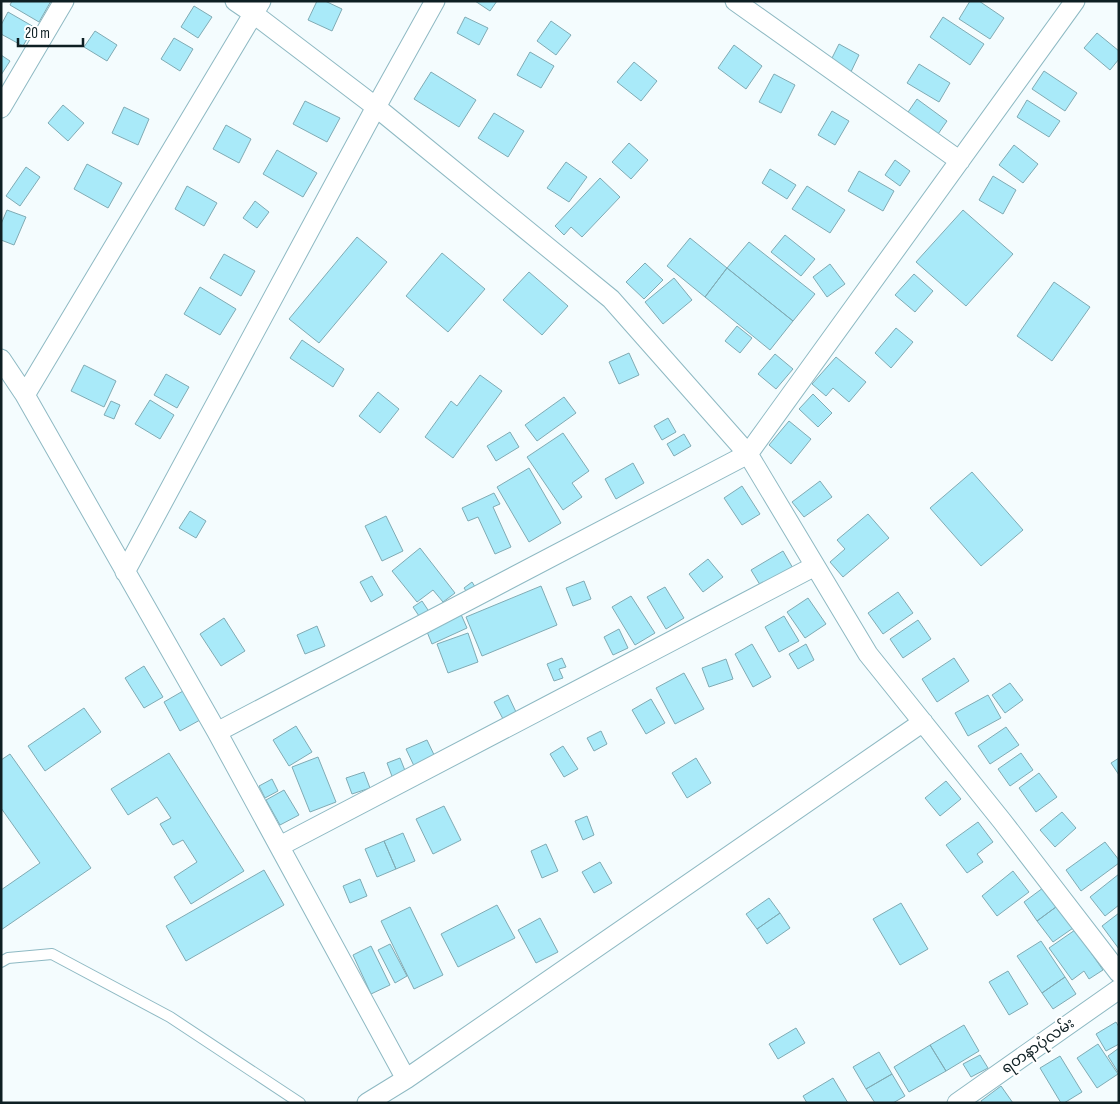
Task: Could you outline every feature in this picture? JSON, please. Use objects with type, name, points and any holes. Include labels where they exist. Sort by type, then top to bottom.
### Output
[{"type":"street","points":[[1,108],[64,1]]},
{"type":"street","points":[[235,1],[258,8],[376,107],[611,298],[748,454],[868,654],[1008,829],[1119,973]]},
{"type":"street","points":[[125,572],[435,1]]},
{"type":"street","points":[[735,1],[960,161]]},
{"type":"street","points":[[217,732],[748,454],[1075,1]]},
{"type":"street","points":[[25,395],[258,8]]},
{"type":"street","points":[[1,359],[25,395],[217,732],[406,1079]]},
{"type":"street","points":[[280,846],[815,566]]},
{"type":"street","points":[[367,1103],[406,1079],[923,722]]},
{"type":"street","name":"ရတနာပုံလမ်း","points":[[957,1103],[1119,989]]},
{"type":"lane","points":[[1,962],[8,958],[52,954],[170,1017],[300,1103]]},
{"type":"building","points":[[12,1],[51,1],[39,22],[10,5]]},
{"type":"building","points":[[317,1],[325,1],[342,9],[332,31],[308,20]]},
{"type":"building","points":[[475,1],[497,1],[490,11]]},
{"type":"building","points":[[970,1],[979,1],[1004,18],[990,39],[959,19]]},
{"type":"building","points":[[194,6],[212,17],[198,38],[181,27]]},
{"type":"building","points":[[8,12],[34,27],[23,46],[1,34],[1,25]]},
{"type":"building","points":[[465,17],[488,28],[479,45],[457,33]]},
{"type":"building","points":[[943,17],[984,44],[970,65],[930,37]]},
{"type":"building","points":[[551,21],[571,35],[556,55],[537,41]]},
{"type":"building","points":[[95,31],[117,45],[107,61],[84,47]]},
{"type":"building","points":[[1097,33],[1119,51],[1119,59],[1110,70],[1084,48]]},
{"type":"building","points":[[174,38],[193,49],[180,71],[161,59]]},
{"type":"building","points":[[839,44],[859,55],[849,76],[828,66]]},
{"type":"building","points":[[734,45],[762,66],[746,89],[718,68]]},
{"type":"building","points":[[530,52],[554,66],[541,88],[517,75]]},
{"type":"building","points":[[1,55],[10,61],[1,75]]},
{"type":"building","points":[[634,62],[657,81],[641,101],[617,82]]},
{"type":"building","points":[[919,64],[950,83],[939,102],[907,83]]},
{"type":"building","points":[[1044,71],[1077,93],[1065,111],[1032,89]]},
{"type":"building","points":[[431,72],[476,100],[459,127],[414,99]]},
{"type":"building","points":[[774,74],[795,85],[781,113],[759,102]]},
{"type":"building","points":[[917,99],[947,121],[934,140],[904,118]]},
{"type":"building","points":[[1027,100],[1060,121],[1049,137],[1017,117]]},
{"type":"building","points":[[305,101],[340,118],[327,142],[293,124]]},
{"type":"building","points":[[63,105],[84,123],[68,141],[48,123]]},
{"type":"building","points":[[124,107],[149,119],[138,145],[112,133]]},
{"type":"building","points":[[832,111],[849,121],[835,145],[818,135]]},
{"type":"building","points":[[494,113],[524,131],[508,157],[478,138]]},
{"type":"building","points":[[226,125],[251,139],[239,163],[213,149]]},
{"type":"building","points":[[629,143],[648,160],[631,179],[612,162]]},
{"type":"building","points":[[1014,145],[1038,164],[1023,183],[999,165]]},
{"type":"building","points":[[277,150],[317,173],[303,197],[263,174]]},
{"type":"building","points":[[895,160],[910,171],[900,186],[885,175]]},
{"type":"building","points":[[566,162],[587,177],[569,202],[547,188]]},
{"type":"building","points":[[87,164],[122,183],[108,208],[74,189]]},
{"type":"building","points":[[26,167],[40,177],[20,206],[6,196]]},
{"type":"building","points":[[770,169],[796,185],[787,199],[762,183]]},
{"type":"building","points":[[859,171],[894,191],[883,211],[848,191]]},
{"type":"building","points":[[993,176],[1016,190],[1003,214],[979,200]]},
{"type":"building","points":[[600,178],[620,197],[582,237],[571,227],[564,235],[555,226]]},
{"type":"building","points":[[187,186],[217,203],[204,226],[175,209]]},
{"type":"building","points":[[807,186],[845,210],[830,233],[792,209]]},
{"type":"building","points":[[255,201],[269,212],[257,228],[243,218]]},
{"type":"building","points":[[7,210],[26,217],[14,245],[1,240],[1,224]]},
{"type":"building","points":[[963,210],[1013,254],[966,306],[916,262]]},
{"type":"building","points":[[785,235],[815,259],[801,276],[771,252]]},
{"type":"building","points":[[357,237],[387,262],[319,343],[289,319]]},
{"type":"building","points":[[690,238],[727,268],[705,297],[667,266]]},
{"type":"building","points":[[749,242],[815,294],[793,321],[727,268]]},
{"type":"building","points":[[442,253],[485,289],[448,332],[406,296]]},
{"type":"building","points":[[224,254],[255,271],[241,296],[210,278]]},
{"type":"building","points":[[645,263],[663,280],[644,299],[626,282]]},
{"type":"building","points":[[830,264],[845,284],[827,297],[813,277]]},
{"type":"building","points":[[727,268],[793,321],[770,350],[705,297]]},
{"type":"building","points":[[529,272],[568,306],[542,335],[503,300]]},
{"type":"building","points":[[914,274],[933,291],[915,312],[895,295]]},
{"type":"building","points":[[674,278],[692,300],[663,324],[645,302]]},
{"type":"building","points":[[1054,282],[1090,307],[1052,361],[1017,336]]},
{"type":"building","points":[[200,287],[236,309],[220,335],[184,314]]},
{"type":"building","points":[[737,326],[752,338],[740,353],[725,341]]},
{"type":"building","points":[[896,328],[913,342],[891,368],[875,353]]},
{"type":"building","points":[[302,340],[344,369],[333,387],[290,358]]},
{"type":"building","points":[[629,353],[639,375],[619,384],[609,362]]},
{"type":"building","points":[[775,354],[793,369],[776,389],[758,374]]},
{"type":"building","points":[[836,357],[866,382],[849,402],[833,388],[826,396],[812,384]]},
{"type":"building","points":[[84,365],[116,381],[104,407],[71,391]]},
{"type":"building","points":[[166,374],[189,387],[177,408],[154,395]]},
{"type":"building","points":[[480,375],[502,391],[453,458],[425,437],[451,401],[457,406]]},
{"type":"building","points":[[378,392],[399,409],[380,433],[359,416]]},
{"type":"building","points":[[813,394],[832,413],[818,427],[799,409]]},
{"type":"building","points":[[564,397],[576,413],[537,441],[525,425]]},
{"type":"building","points":[[150,400],[174,415],[160,439],[135,424]]},
{"type":"building","points":[[111,401],[120,405],[114,419],[104,415]]},
{"type":"building","points":[[668,418],[676,432],[662,440],[654,426]]},
{"type":"building","points":[[789,421],[811,439],[791,464],[769,445]]},
{"type":"building","points":[[510,432],[519,447],[496,461],[487,446]]},
{"type":"building","points":[[563,433],[589,471],[572,483],[582,497],[563,510],[527,457]]},
{"type":"building","points":[[684,434],[691,446],[674,456],[667,444]]},
{"type":"building","points":[[633,463],[644,483],[616,499],[605,479]]},
{"type":"building","points":[[529,468],[561,523],[529,542],[497,487]]},
{"type":"building","points":[[972,472],[1023,530],[981,566],[930,508]]},
{"type":"building","points":[[820,481],[832,497],[804,517],[792,502]]},
{"type":"building","points":[[742,486],[760,514],[742,525],[724,498]]},
{"type":"building","points":[[494,493],[500,504],[493,507],[511,547],[495,554],[478,517],[468,521],[462,508]]},
{"type":"building","points":[[190,511],[206,521],[196,538],[179,528]]},
{"type":"building","points":[[868,514],[889,538],[843,577],[830,562],[845,549],[837,540]]},
{"type":"building","points":[[386,516],[403,551],[382,561],[365,526]]},
{"type":"building","points":[[420,548],[455,593],[443,602],[433,590],[417,602],[392,571]]},
{"type":"building","points":[[783,551],[794,570],[762,588],[751,570]]},
{"type":"building","points":[[708,559],[723,577],[703,592],[689,574]]},
{"type":"building","points":[[372,576],[383,595],[371,602],[360,582]]},
{"type":"building","points":[[584,581],[591,599],[573,606],[566,588]]},
{"type":"building","points":[[472,582],[479,593],[471,598],[464,588]]},
{"type":"building","points":[[541,586],[557,625],[482,656],[466,617]]},
{"type":"building","points":[[665,587],[684,618],[666,629],[647,597]]},
{"type":"building","points":[[898,592],[913,613],[883,634],[868,613]]},
{"type":"building","points":[[631,596],[655,633],[635,645],[612,607]]},
{"type":"building","points":[[808,598],[826,624],[805,638],[787,612]]},
{"type":"building","points":[[422,601],[432,616],[423,622],[413,607]]},
{"type":"building","points":[[460,612],[467,628],[432,644],[425,627]]},
{"type":"building","points":[[784,616],[799,641],[779,652],[765,627]]},
{"type":"building","points":[[224,618],[245,651],[221,666],[200,634]]},
{"type":"building","points":[[918,620],[931,639],[903,658],[890,639]]},
{"type":"building","points":[[317,626],[325,646],[305,654],[297,635]]},
{"type":"building","points":[[619,629],[628,648],[613,655],[604,637]]},
{"type":"building","points":[[468,633],[478,662],[448,673],[437,644]]},
{"type":"building","points":[[752,644],[771,677],[753,687],[735,654]]},
{"type":"building","points":[[806,644],[814,660],[798,669],[789,654]]},
{"type":"building","points":[[562,658],[566,667],[559,669],[563,678],[554,681],[547,664]]},
{"type":"building","points":[[954,658],[969,681],[937,702],[922,679]]},
{"type":"building","points":[[726,659],[733,679],[709,687],[702,668]]},
{"type":"building","points":[[144,666],[163,697],[144,708],[125,678]]},
{"type":"building","points":[[684,673],[704,709],[675,724],[656,688]]},
{"type":"building","points":[[1010,683],[1023,700],[1005,713],[992,695]]},
{"type":"building","points":[[183,691],[200,720],[180,731],[164,702]]},
{"type":"building","points":[[508,695],[516,712],[503,719],[494,702]]},
{"type":"building","points":[[988,695],[1001,718],[968,736],[955,713]]},
{"type":"building","points":[[651,699],[665,723],[646,734],[632,710]]},
{"type":"building","points":[[84,708],[101,732],[45,771],[28,746]]},
{"type":"building","points":[[296,726],[312,752],[289,766],[273,740]]},
{"type":"building","points":[[1006,727],[1019,745],[990,764],[978,746]]},
{"type":"building","points":[[601,731],[607,744],[594,751],[587,738]]},
{"type":"building","points":[[427,740],[436,759],[415,768],[406,749]]},
{"type":"building","points":[[563,746],[578,769],[564,777],[550,754]]},
{"type":"building","points":[[169,753],[244,871],[191,904],[174,877],[197,862],[183,840],[173,845],[160,824],[171,818],[157,797],[128,815],[111,789]]},
{"type":"building","points":[[1021,753],[1033,770],[1010,786],[998,769]]},
{"type":"building","points":[[10,754],[91,868],[1,930],[1,890],[40,863],[1,808],[1,760]]},
{"type":"building","points":[[318,757],[336,802],[310,812],[292,767]]},
{"type":"building","points":[[400,758],[406,773],[393,779],[387,763]]},
{"type":"building","points":[[696,758],[711,783],[687,798],[672,773]]},
{"type":"building","points":[[1119,758],[1119,775],[1111,763]]},
{"type":"building","points":[[364,772],[370,788],[352,794],[346,778]]},
{"type":"building","points":[[1039,773],[1057,797],[1036,812],[1019,788]]},
{"type":"building","points":[[272,779],[278,791],[265,798],[259,786]]},
{"type":"building","points":[[946,781],[961,799],[940,816],[925,798]]},
{"type":"building","points":[[284,790],[299,815],[280,825],[266,800]]},
{"type":"building","points":[[444,806],[461,840],[433,854],[416,819]]},
{"type":"building","points":[[1062,812],[1076,828],[1055,847],[1040,830]]},
{"type":"building","points":[[587,816],[594,835],[583,840],[575,821]]},
{"type":"building","points":[[978,822],[993,842],[977,854],[983,862],[967,873],[946,845]]},
{"type":"building","points":[[403,833],[415,861],[396,869],[384,841]]},
{"type":"building","points":[[384,841],[396,869],[377,877],[365,849]]},
{"type":"building","points":[[1105,842],[1119,860],[1119,863],[1081,891],[1066,870]]},
{"type":"building","points":[[546,844],[558,871],[542,878],[531,851]]},
{"type":"building","points":[[600,862],[612,883],[594,893],[582,872]]},
{"type":"building","points":[[264,870],[284,905],[186,961],[166,926]]},
{"type":"building","points":[[1013,871],[1029,892],[997,916],[982,896]]},
{"type":"building","points":[[1119,874],[1119,905],[1105,916],[1090,897]]},
{"type":"building","points":[[360,879],[367,896],[350,903],[343,886]]},
{"type":"building","points":[[1047,885],[1060,904],[1037,921],[1024,902]]},
{"type":"building","points":[[769,898],[780,913],[757,929],[746,914]]},
{"type":"building","points":[[901,903],[928,949],[900,965],[873,919]]},
{"type":"building","points":[[1060,904],[1076,926],[1053,942],[1037,921]]},
{"type":"building","points":[[497,905],[515,938],[458,967],[441,934]]},
{"type":"building","points":[[410,907],[443,975],[414,989],[381,921]]},
{"type":"building","points":[[780,913],[790,928],[767,944],[757,929]]},
{"type":"building","points":[[1119,913],[1119,949],[1102,926]]},
{"type":"building","points":[[540,918],[558,952],[536,963],[518,930]]},
{"type":"building","points":[[1075,930],[1103,970],[1089,979],[1084,971],[1072,980],[1049,948]]},
{"type":"building","points":[[1041,941],[1065,977],[1042,993],[1017,956]]},
{"type":"building","points":[[390,944],[407,976],[395,983],[378,950]]},
{"type":"building","points":[[371,946],[390,985],[371,994],[353,955]]},
{"type":"building","points":[[1008,971],[1028,1004],[1009,1015],[989,982]]},
{"type":"building","points":[[1065,977],[1076,994],[1053,1009],[1042,993]]},
{"type":"building","points":[[1116,1022],[1119,1027],[1119,1044],[1106,1051],[1096,1034]]},
{"type":"building","points":[[964,1025],[979,1051],[946,1071],[930,1045]]},
{"type":"building","points":[[796,1028],[805,1043],[778,1059],[769,1044]]},
{"type":"building","points":[[1098,1044],[1118,1074],[1097,1088],[1077,1058]]},
{"type":"building","points":[[930,1045],[946,1071],[909,1092],[894,1067]]},
{"type":"building","points":[[1119,1048],[1119,1072],[1118,1072],[1108,1056]]},
{"type":"building","points":[[879,1052],[892,1074],[866,1089],[853,1067]]},
{"type":"building","points":[[980,1055],[988,1068],[971,1077],[963,1064]]},
{"type":"building","points":[[1060,1056],[1082,1092],[1064,1103],[1061,1103],[1040,1068]]},
{"type":"building","points":[[892,1074],[905,1096],[893,1103],[875,1103],[866,1089]]},
{"type":"building","points":[[833,1078],[848,1103],[807,1103],[803,1096]]},
{"type":"building","points":[[1001,1086],[1013,1103],[982,1103],[981,1101]]}]
